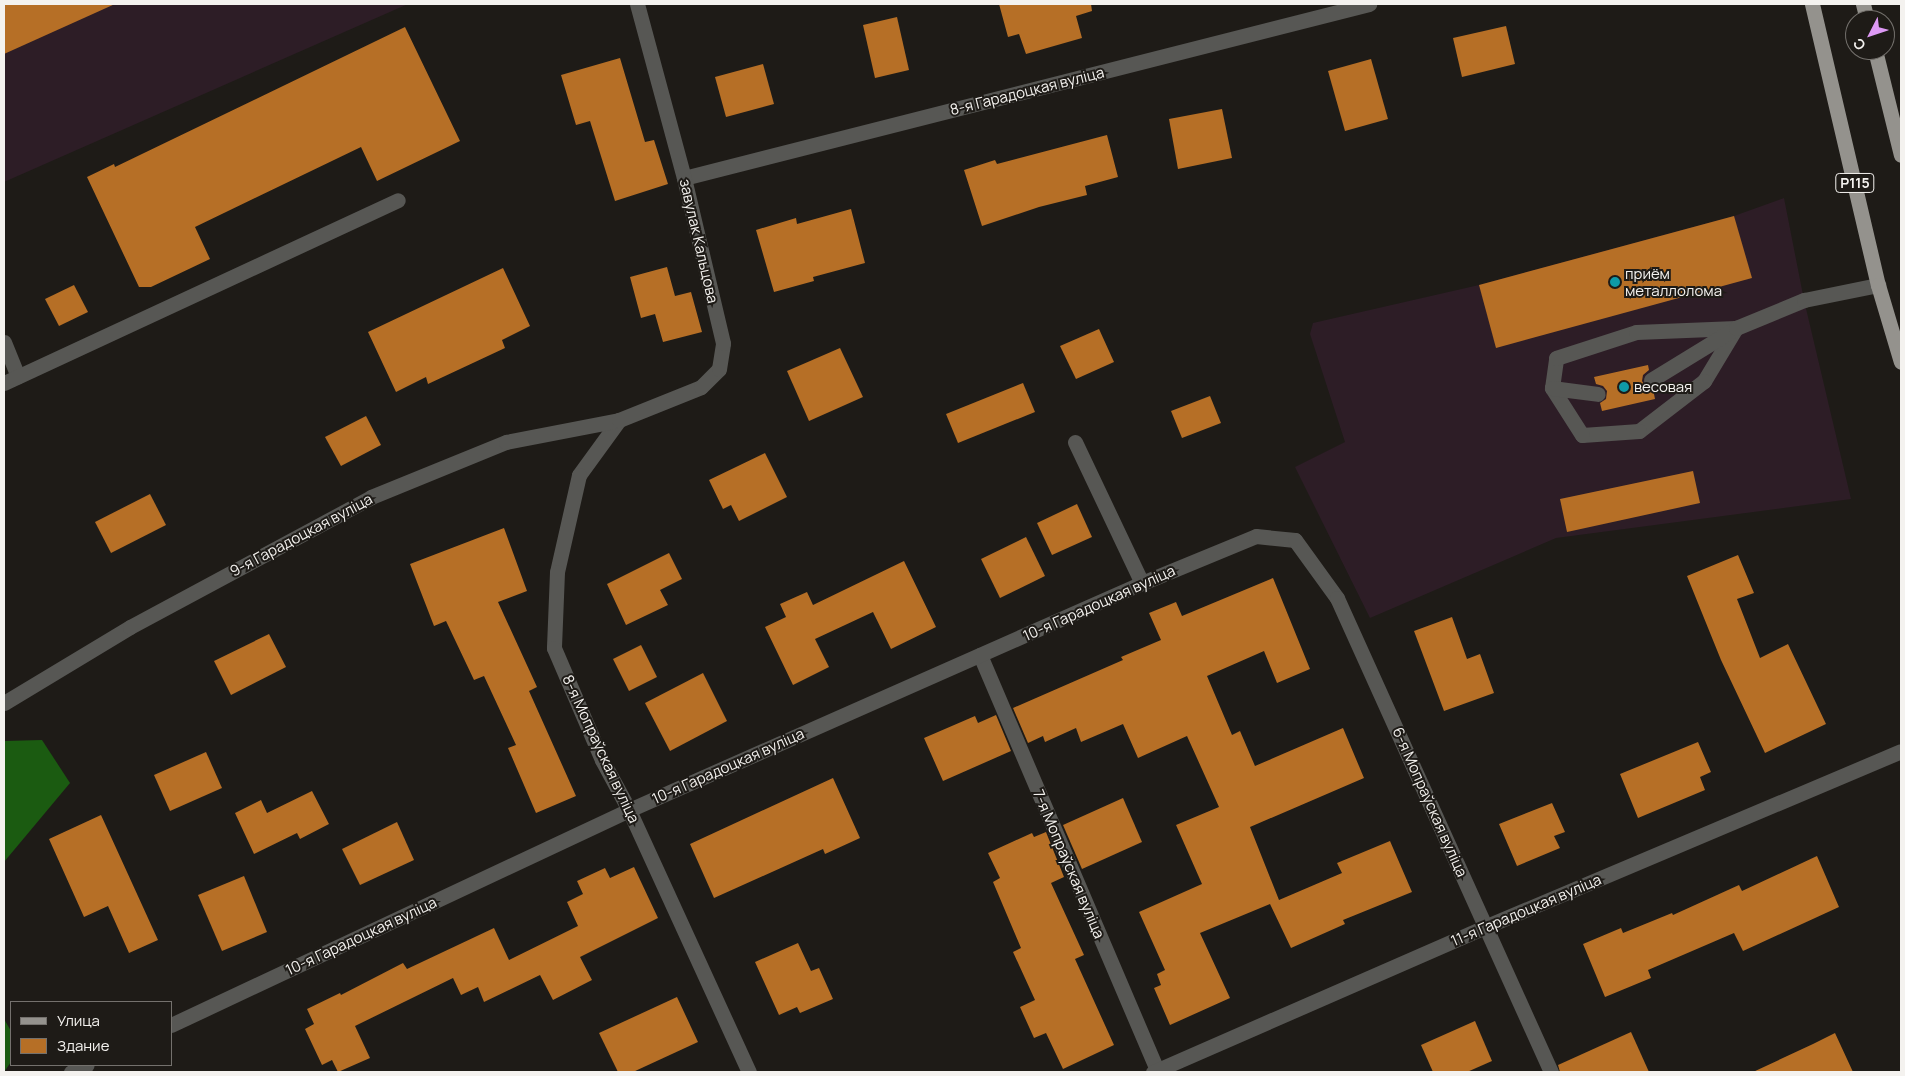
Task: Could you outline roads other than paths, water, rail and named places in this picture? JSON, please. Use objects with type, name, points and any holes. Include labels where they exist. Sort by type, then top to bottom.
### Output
[{"type":"main road","name":"Р115","points":[[1812,4],[1878,285],[1901,362]]},
{"type":"main road","points":[[1877,60],[1901,155]]},
{"type":"street","name":"завулак Кальцова","points":[[620,420],[701,387],[719,369],[723,343],[684,178],[637,4]]},
{"type":"street","name":"8-я Гарадоцкая вуліца","points":[[684,178],[1369,4]]},
{"type":"street","points":[[4,383],[398,200]]},
{"type":"street","points":[[1651,380],[1736,328],[1804,300],[1878,285]]},
{"type":"street","points":[[1736,328],[1704,381],[1639,432],[1582,435],[1552,388],[1556,358],[1610,340],[1636,332],[1736,328]]},
{"type":"street","points":[[4,342],[18,376]]},
{"type":"street","points":[[1552,388],[1598,394]]},
{"type":"street","name":"9-я Гарадоцкая вуліца","points":[[4,703],[130,627],[371,496],[506,442],[620,420]]},
{"type":"street","name":"8-я Мопраўская вуліца","points":[[620,420],[579,475],[557,572],[554,648],[602,760],[630,810],[749,1072]]},
{"type":"street","points":[[1074,442],[1142,583]]},
{"type":"street","name":"10-я Гарадоцкая вуліца","points":[[172,1025],[630,810],[1142,583],[1256,536],[1294,540]]},
{"type":"street","name":"6-я Мопраўская вуліца","points":[[1294,540],[1338,598],[1552,1072]]},
{"type":"street","name":"7-я Мопраўская вуліца","points":[[980,655],[1156,1072]]},
{"type":"street","name":"11-я Гарадоцкая вуліца","points":[[1156,1072],[1487,926],[1901,751]]},
{"type":"street","points":[[71,1072],[85,1066]]},
{"type":"place","name":"приём металлолома","points":[[1615,282]]},
{"type":"place","name":"весовая","points":[[1624,387]]}]
